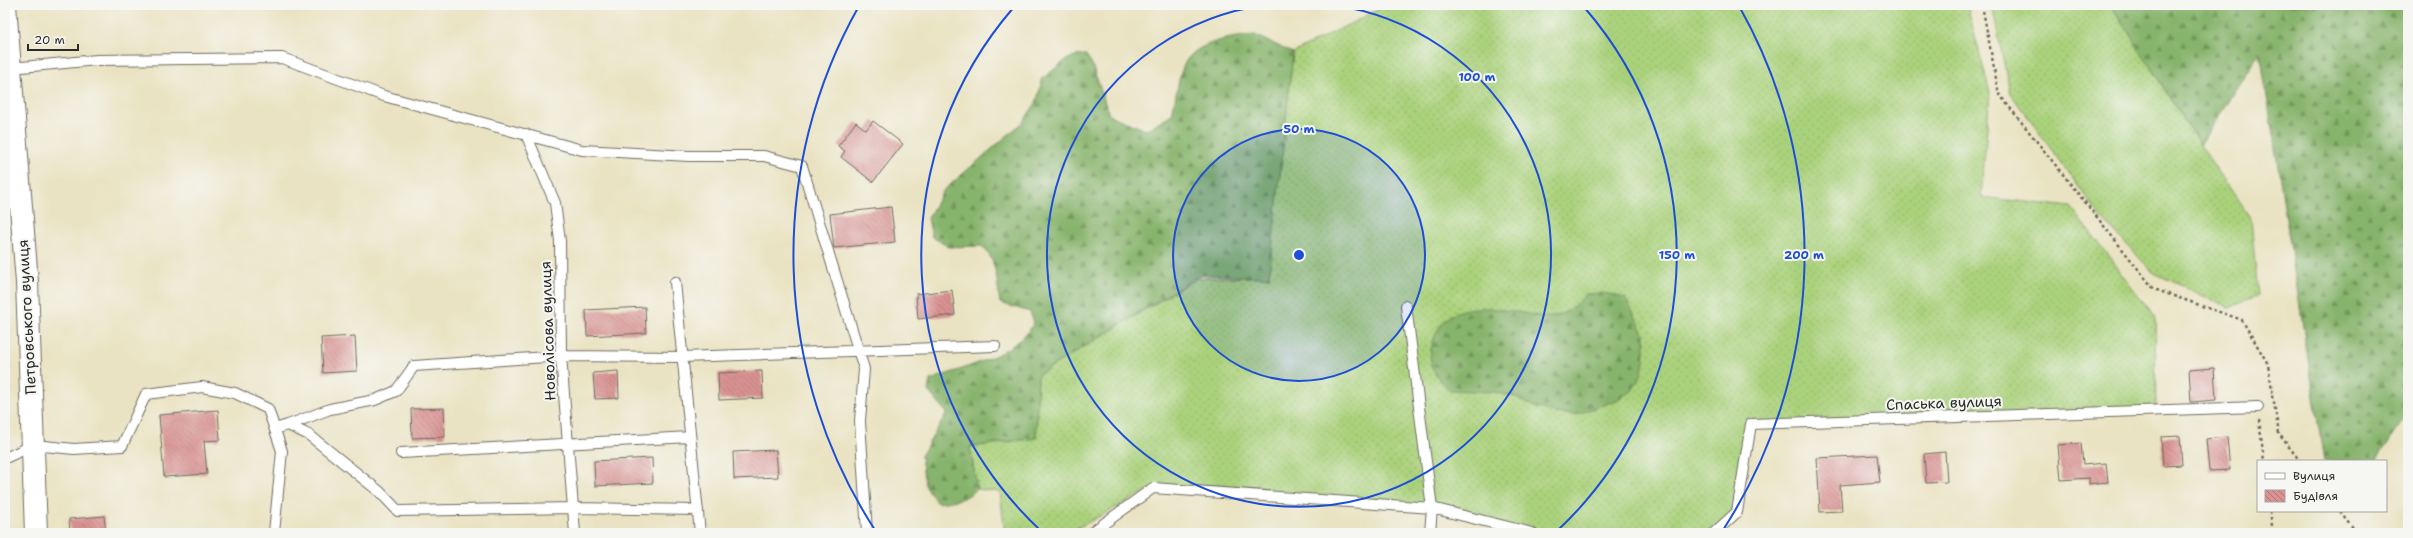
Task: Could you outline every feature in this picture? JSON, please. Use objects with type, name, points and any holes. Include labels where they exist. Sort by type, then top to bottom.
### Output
[{"type":"main road","name":"Петровського вулиця","points":[[5,9],[11,68],[27,282],[36,533]]},
{"type":"lane","points":[[11,68],[97,60],[282,58],[384,96],[582,150],[689,156],[764,156],[802,166],[864,369],[860,421],[867,533]]},
{"type":"lane","name":"Новолісова вулиця","points":[[526,134],[555,203],[560,241],[561,356],[576,533]]},
{"type":"lane","points":[[675,282],[700,533]]},
{"type":"lane","points":[[1406,306],[1432,508],[1430,533]]},
{"type":"lane","points":[[275,429],[330,409],[375,400],[396,391],[414,366],[561,356],[682,357],[995,346]]},
{"type":"lane","points":[[5,458],[34,444],[74,449],[122,446],[146,394],[202,387],[235,393],[268,409],[282,451],[274,533]]},
{"type":"lane","name":"Спаська вулиця","points":[[1714,533],[1737,512],[1751,424],[2258,407]]},
{"type":"lane","points":[[288,425],[309,435],[380,492],[398,512],[573,508],[698,510]]},
{"type":"lane","points":[[401,453],[690,437]]},
{"type":"lane","points":[[1091,533],[1153,488],[1432,508],[1532,533]]},
{"type":"path","points":[[1982,5],[1999,94],[2154,288],[2242,320],[2268,364],[2280,434],[2299,460]]},
{"type":"path","points":[[2258,407],[2264,460]]},
{"type":"path","points":[[2270,512],[2273,533]]},
{"type":"path","points":[[2341,512],[2357,533]]},
{"type":"green space","points":[[1387,5],[1967,5],[1990,93],[1981,197],[2071,207],[2155,317],[2156,411],[1751,424],[1737,512],[1714,533],[1532,533],[1432,508],[1153,488],[1068,533],[1005,533],[1000,492],[977,489],[970,447],[1036,438],[1038,375],[1197,278],[1269,277],[1293,53]]},
{"type":"green space","points":[[1992,5],[2111,5],[2200,145],[2251,219],[2258,296],[2230,308],[2154,273],[2102,219],[2010,93]]},
{"type":"green space","points":[[2111,5],[2408,5],[2408,413],[2377,460],[2324,460],[2260,52],[2200,145]]},
{"type":"green space","points":[[1255,35],[1293,53],[1269,277],[1200,275],[1038,375],[1036,438],[970,447],[977,489],[968,496],[949,502],[937,503],[925,485],[921,456],[947,413],[928,391],[930,380],[973,365],[1002,352],[1016,343],[1034,322],[1030,312],[1000,303],[996,272],[991,258],[982,246],[949,247],[932,237],[928,218],[943,191],[1023,122],[1036,103],[1043,78],[1066,60],[1075,56],[1086,55],[1092,64],[1109,115],[1146,130],[1172,114],[1181,74],[1185,63],[1191,56],[1198,50],[1216,42],[1236,37]]},
{"type":"green space","points":[[1604,293],[1625,298],[1644,333],[1645,353],[1642,373],[1632,391],[1614,401],[1575,415],[1555,413],[1534,407],[1516,397],[1492,392],[1450,390],[1436,376],[1431,359],[1432,345],[1439,329],[1448,318],[1459,312],[1471,308],[1485,308],[1551,317],[1566,312],[1586,294]]},
{"type":"building","points":[[873,121],[903,144],[873,182],[841,157],[845,151],[838,146],[856,122],[866,130]]},
{"type":"building","points":[[891,207],[895,242],[834,248],[830,214]]},
{"type":"building","points":[[952,290],[955,315],[918,319],[916,294]]},
{"type":"building","points":[[645,307],[646,333],[587,336],[586,310]]},
{"type":"building","points":[[355,336],[357,371],[323,373],[321,338]]},
{"type":"building","points":[[2214,368],[2216,400],[2191,402],[2189,370]]},
{"type":"building","points":[[618,371],[619,398],[595,399],[593,373]]},
{"type":"building","points":[[762,371],[763,398],[719,400],[718,373]]},
{"type":"building","points":[[444,408],[445,437],[412,438],[411,409]]},
{"type":"building","points":[[218,410],[220,440],[204,441],[207,474],[164,477],[159,415]]},
{"type":"building","points":[[2180,436],[2182,465],[2163,466],[2161,437]]},
{"type":"building","points":[[2227,437],[2230,470],[2209,471],[2206,439]]},
{"type":"building","points":[[2081,443],[2083,465],[2106,463],[2108,482],[2089,484],[2089,478],[2061,480],[2058,445]]},
{"type":"building","points":[[776,450],[778,477],[734,479],[733,452]]},
{"type":"building","points":[[1945,452],[1947,482],[1926,483],[1924,454]]},
{"type":"building","points":[[1877,455],[1880,482],[1840,485],[1842,511],[1820,512],[1817,458]]},
{"type":"building","points":[[652,458],[653,483],[595,486],[594,461]]},
{"type":"building","points":[[104,516],[106,533],[70,533],[69,519]]}]
